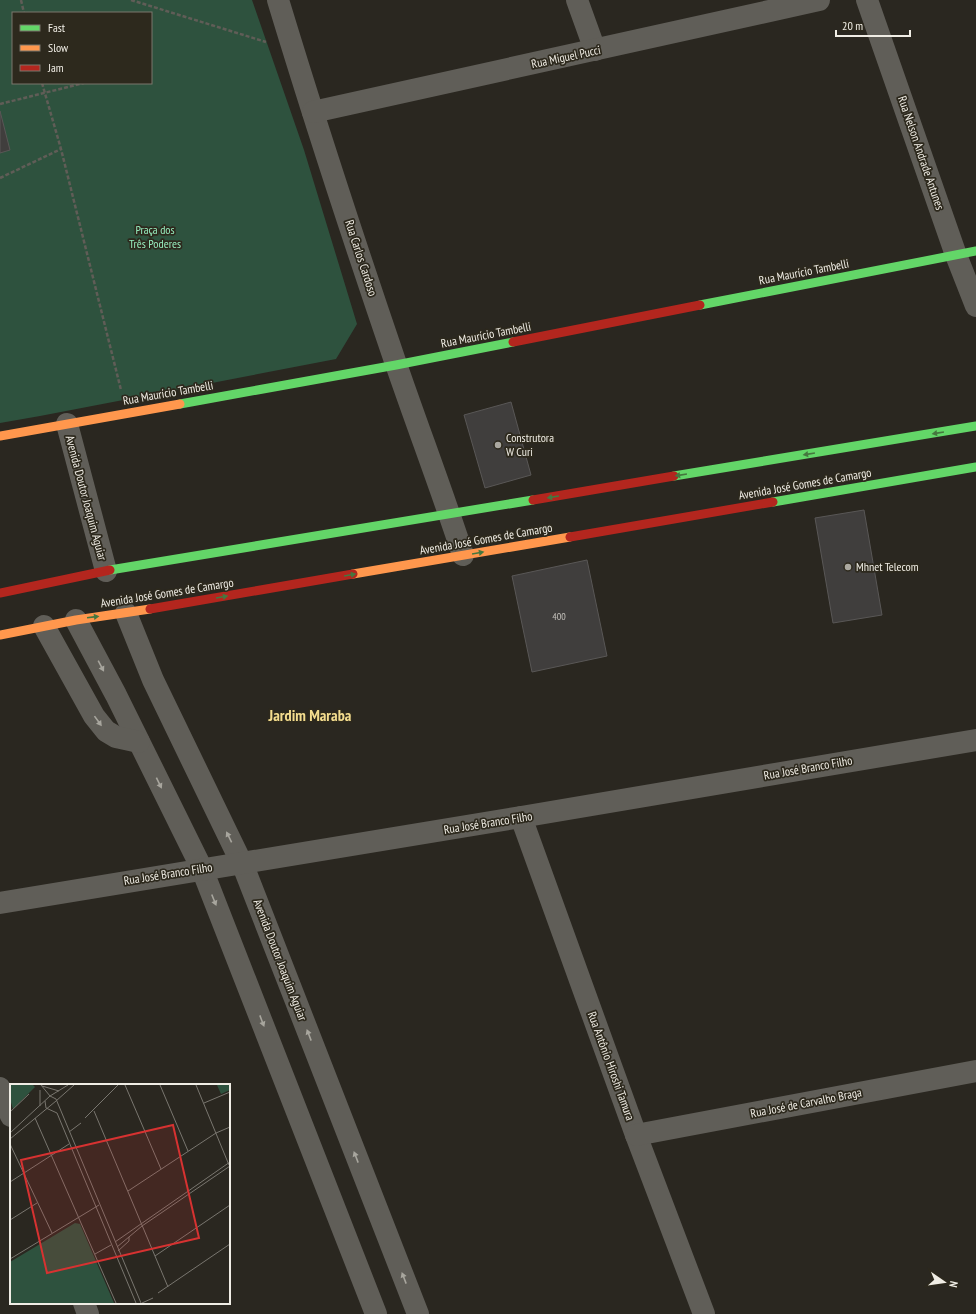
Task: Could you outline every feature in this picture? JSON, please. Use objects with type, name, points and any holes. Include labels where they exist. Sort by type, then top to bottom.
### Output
[{"type":"main road","name":"Rua Maurício Tambelli","points":[[0,436],[127,412],[396,365],[966,253]]},
{"type":"main road","points":[[0,593],[106,571],[976,426]]},
{"type":"main road","name":"Avenida José Gomes de Camargo","points":[[0,635],[76,620],[126,613],[976,467]]},
{"type":"street","name":"Rua Carlos Cardoso","points":[[278,0],[396,365],[450,514],[463,555]]},
{"type":"street","points":[[577,0],[595,50]]},
{"type":"street","name":"Rua Miguel Pucci","points":[[313,112],[819,0]]},
{"type":"street","name":"Rua Nelson Andrade Antunes","points":[[867,0],[966,253],[976,306]]},
{"type":"street","name":"Avenida Doutor Joaquim Aguiar","points":[[67,424],[106,571]]},
{"type":"street","name":"Avenida Doutor Joaquim Aguiar","points":[[126,613],[153,680],[242,863],[418,1314]]},
{"type":"street","points":[[76,620],[202,869],[376,1314]]},
{"type":"street","points":[[44,626],[94,716],[106,731],[116,737],[139,742]]},
{"type":"street","name":"Rua José Branco Filho","points":[[0,903],[976,740]]},
{"type":"street","name":"Rua Antônio Hiroshi Tamura","points":[[521,817],[636,1135],[704,1314]]},
{"type":"street","name":"Rua José de Carvalho Braga","points":[[636,1135],[976,1071]]},
{"type":"street","points":[[0,1088],[10,1113]]},
{"type":"street","points":[[84,1304],[88,1314]]},
{"type":"path","points":[[21,0],[24,12]]},
{"type":"path","points":[[131,0],[294,51]]},
{"type":"path","points":[[42,84],[61,149],[127,412]]},
{"type":"path","points":[[0,104],[80,84]]},
{"type":"path","points":[[0,178],[61,149]]},
{"type":"green space","name":"Praça dos Três Poderes","points":[[0,0],[252,0],[304,150],[357,324],[336,359],[0,423]]},
{"type":"building","points":[[0,111],[10,150],[0,153]]},
{"type":"building","name":"Construtora W Curi","points":[[511,402],[531,475],[485,488],[464,415]]},
{"type":"building","name":"Mhnet Telecom","points":[[864,510],[882,615],[833,623],[815,518]]},
{"type":"building","points":[[587,560],[607,656],[532,672],[512,576]]},
{"type":"traffic: fast","points":[[700,305],[976,251]]},
{"type":"traffic: fast","points":[[180,404],[513,342]]},
{"type":"traffic: fast","points":[[674,476],[976,426]]},
{"type":"traffic: fast","points":[[773,502],[976,467]]},
{"type":"traffic: fast","points":[[110,570],[533,500]]},
{"type":"traffic: slow","points":[[0,436],[180,404]]},
{"type":"traffic: slow","points":[[353,574],[570,537]]},
{"type":"traffic: slow","points":[[0,635],[76,620],[150,609]]},
{"type":"traffic: jam","points":[[513,342],[700,305]]},
{"type":"traffic: jam","points":[[533,500],[674,476]]},
{"type":"traffic: jam","points":[[570,537],[773,502]]},
{"type":"traffic: jam","points":[[0,593],[110,570]]},
{"type":"traffic: jam","points":[[150,609],[353,574]]},
{"type":"place","name":"Construtora W Curi","points":[[498,445]]},
{"type":"place","name":"Mhnet Telecom","points":[[848,567]]},
{"type":"district","name":"Jardim Maraba","points":[[310,715]]}]
